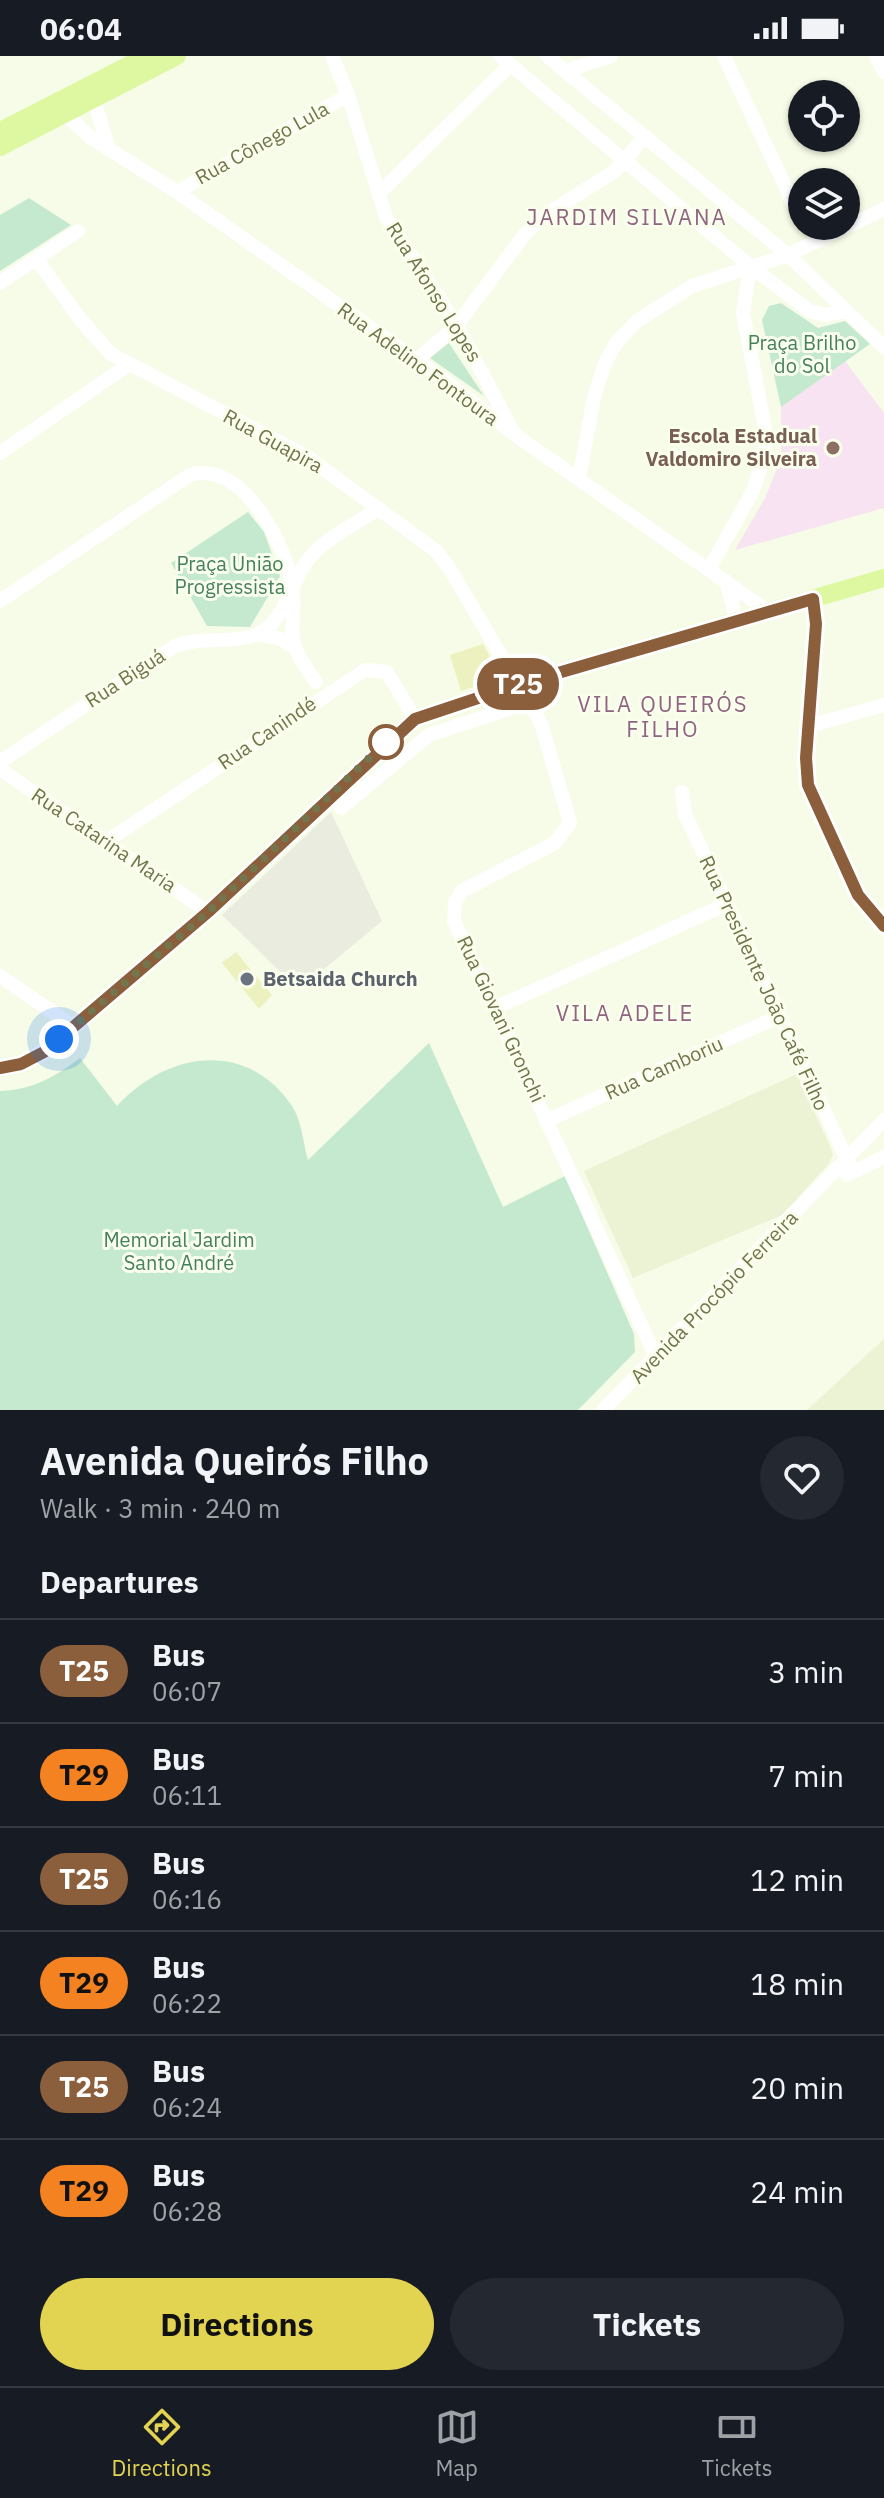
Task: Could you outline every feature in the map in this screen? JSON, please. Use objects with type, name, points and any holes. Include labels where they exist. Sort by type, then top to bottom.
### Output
[{"type":"main road","points":[[91,93],[147,56]]},
{"type":"main road","points":[[0,147],[91,93],[177,56]]},
{"type":"main road","points":[[0,131],[58,110]]},
{"type":"main road","points":[[0,1068],[33,1059],[73,1026],[208,912],[415,719],[520,684],[884,578]]},
{"type":"street","name":"Rua Afonso Lopes","points":[[332,56],[395,235],[457,325],[514,434]]},
{"type":"street","points":[[547,56],[788,255],[884,347]]},
{"type":"street","points":[[565,71],[611,56]]},
{"type":"street","points":[[724,56],[788,192]]},
{"type":"street","points":[[876,56],[884,72]]},
{"type":"street","points":[[379,193],[505,61],[715,233],[750,266],[817,315],[847,311]]},
{"type":"street","points":[[91,93],[109,148]]},
{"type":"street","name":"Rua Cônego Lula","points":[[177,192],[348,95]]},
{"type":"street","name":"Rua Adelino Fontoura","points":[[58,110],[417,360],[514,434],[769,612]]},
{"type":"street","points":[[417,360],[457,325],[525,234],[547,214],[615,171],[645,137]]},
{"type":"street","points":[[579,479],[594,397],[605,363],[617,342],[637,321],[692,286],[788,255],[884,209]]},
{"type":"street","points":[[715,233],[734,211]]},
{"type":"street","points":[[0,283],[78,231]]},
{"type":"street","name":"Rua Guapira","points":[[36,259],[91,333],[128,365],[306,456],[441,557],[520,684]]},
{"type":"street","points":[[709,569],[747,504],[765,456],[765,428],[743,313],[750,266]]},
{"type":"street","points":[[0,453],[128,365]]},
{"type":"street","points":[[0,601],[176,483],[203,472],[224,479],[263,513],[293,592],[295,648]]},
{"type":"street","points":[[257,634],[270,624],[293,592],[310,556],[378,509]]},
{"type":"street","points":[[726,580],[737,621]]},
{"type":"street","points":[[813,599],[816,624],[806,772],[812,798],[858,895],[884,926]]},
{"type":"street","points":[[257,634],[281,639],[295,648],[316,682]]},
{"type":"street","name":"Rua Biguá","points":[[0,762],[175,646],[207,638],[257,634]]},
{"type":"street","name":"Rua Canindé","points":[[107,841],[365,670],[372,668],[387,672],[415,719]]},
{"type":"street","name":"Rua Giovani Gronchi","points":[[520,684],[546,734],[569,814],[568,829],[555,843],[468,886],[458,896],[453,911],[454,921],[497,1007],[656,1357]]},
{"type":"street","points":[[341,808],[429,735],[530,702]]},
{"type":"street","points":[[809,726],[884,705]]},
{"type":"street","name":"Rua Catarina Maria","points":[[0,769],[208,912]]},
{"type":"street","name":"Rua Presidente João Café Filho","points":[[682,792],[685,814],[853,1172]]},
{"type":"street","points":[[497,1007],[727,904]]},
{"type":"street","points":[[0,976],[73,1026]]},
{"type":"street","name":"Rua Camboriu","points":[[548,1120],[780,1016]]},
{"type":"street","name":"Avenida Procópio Ferreira","points":[[606,1409],[884,1120]]},
{"type":"street","name":"Avenida Procópio Ferreira","points":[[824,1184],[884,1157]]},
{"type":"shaded area","name":"Escola Estadual Valdomiro Silveira","points":[[845,361],[884,413],[884,508],[735,550],[765,498],[781,459],[781,407]]},
{"type":"shaded area","points":[[331,812],[382,921],[299,990],[222,915]]},
{"type":"shaded area","points":[[797,1074],[830,1146],[833,1155],[828,1165],[782,1215],[633,1278],[584,1171]]},
{"type":"shaded area","points":[[884,1339],[884,1410],[807,1410]]},
{"type":"green space","points":[[29,198],[71,225],[0,271],[0,215]]},
{"type":"green space","name":"Praça Brilho do Sol","points":[[781,303],[818,328],[845,321],[870,344],[781,407],[762,320],[769,306]]},
{"type":"green space","points":[[449,343],[484,396],[430,358]]},
{"type":"green space","name":"Praça União Progressista","points":[[248,512],[264,532],[280,576],[250,627],[207,626],[171,563]]},
{"type":"green space","name":"Memorial Jardim Santo André","points":[[429,1043],[503,1207],[565,1176],[634,1334],[635,1352],[578,1410],[0,1410],[0,1091],[43,1081],[80,1058],[117,1106],[137,1087],[159,1073],[182,1064],[206,1060],[230,1062],[253,1070],[274,1085],[292,1106],[308,1160]]},
{"type":"building","points":[[483,644],[501,678],[461,691],[450,655]]},
{"type":"building","name":"Betsaida Church","points":[[236,952],[272,995],[259,1009],[222,963]]},
{"type":"bus line","name":"T25","points":[[0,1068],[21,1064],[44,1052],[208,912],[415,719],[443,707],[813,599],[816,624],[806,758],[808,785],[858,895],[884,926]]},
{"type":"place","name":"Escola Estadual Valdomiro Silveira","points":[[833,448]]},
{"type":"place","name":"Betsaida Church","points":[[247,979]]},
{"type":"district","name":"JARDIM SILVANA","points":[[627,217]]},
{"type":"district","name":"VILA QUEIRÓS FILHO","points":[[663,716]]},
{"type":"district","name":"VILA ADELE","points":[[625,1013]]},
{"type":"route","points":[[59,1039],[208,912],[386,742]]}]
